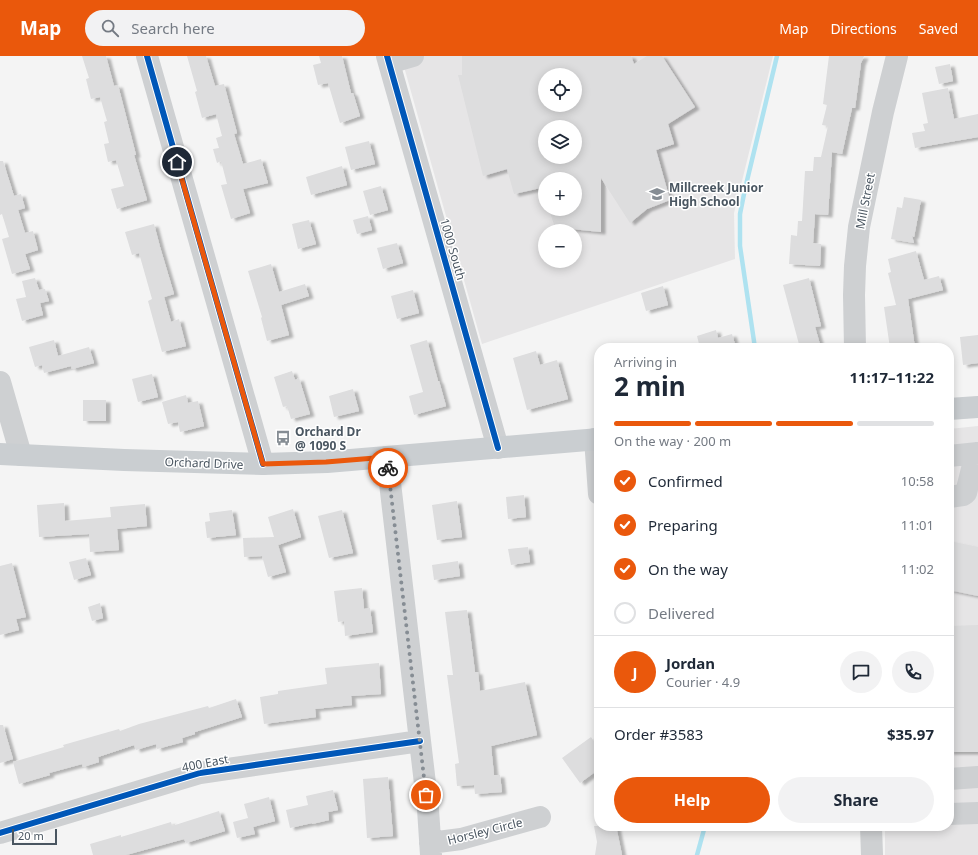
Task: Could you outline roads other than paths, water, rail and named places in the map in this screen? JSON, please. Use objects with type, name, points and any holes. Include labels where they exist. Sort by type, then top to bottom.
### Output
[{"type":"main road","points":[[954,409],[978,407]]},
{"type":"main road","name":"Orchard Drive","points":[[11,454],[124,460],[263,464],[326,462],[594,439]]},
{"type":"street","points":[[147,56],[263,464]]},
{"type":"street","points":[[388,59],[413,56]]},
{"type":"street","name":"Mill Street","points":[[855,343],[854,288],[859,227],[882,112],[897,56]]},
{"type":"street","name":"1000 South","points":[[388,59],[498,448]]},
{"type":"street","points":[[0,382],[11,454]]},
{"type":"street","points":[[954,455],[977,453],[966,492],[963,495],[954,496]]},
{"type":"street","points":[[387,457],[420,741],[430,849]]},
{"type":"street","name":"400 East","points":[[0,833],[200,774],[420,741]]},
{"type":"street","points":[[954,778],[978,777]]},
{"type":"street","points":[[954,814],[978,813]]},
{"type":"street","name":"Horsley Circle","points":[[430,849],[540,817]]},
{"type":"street","points":[[871,831],[872,855]]},
{"type":"waterway","points":[[754,343],[740,246],[740,214],[777,56]]},
{"type":"waterway","points":[[697,855],[704,831]]},
{"type":"place","name":"Millcreek Junior High School","points":[[657,194]]},
{"type":"place","name":"Orchard Dr @ 1090 S","points":[[283,438]]}]
